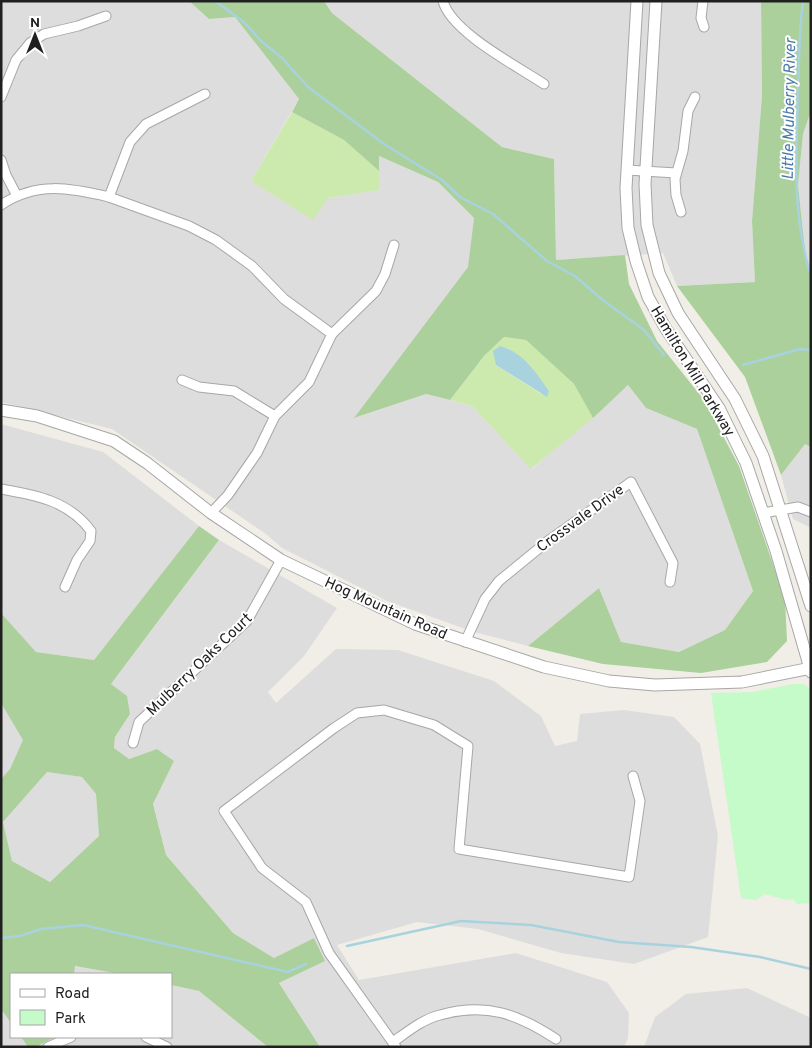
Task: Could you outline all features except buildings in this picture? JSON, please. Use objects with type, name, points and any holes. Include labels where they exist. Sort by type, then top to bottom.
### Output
[{"type":"street","points":[[443,1],[445,9],[460,28],[544,84]]},
{"type":"street","name":"Hamilton Mill Parkway","points":[[637,1],[627,170],[628,228],[636,261],[648,297],[666,329],[719,408],[746,463],[810,669]]},
{"type":"street","name":"Hamilton Mill Parkway","points":[[656,1],[646,171],[647,225],[659,273],[678,313],[735,399],[763,456],[811,606]]},
{"type":"street","points":[[703,1],[701,18],[704,27]]},
{"type":"street","points":[[1,97],[16,60],[30,43],[44,34],[78,26],[106,16]]},
{"type":"street","points":[[109,198],[130,142],[146,124],[205,94]]},
{"type":"street","points":[[681,212],[676,196],[676,173],[683,151],[688,111],[696,97]]},
{"type":"street","points":[[1,160],[6,176],[16,194]]},
{"type":"street","points":[[627,170],[676,173]]},
{"type":"street","points":[[1,204],[16,194],[45,188],[76,190],[109,198],[189,226],[216,240],[252,266],[284,299],[332,334]]},
{"type":"street","points":[[211,513],[228,495],[257,453],[275,416],[309,382],[332,334],[376,290],[385,274],[394,245]]},
{"type":"street","points":[[182,380],[199,387],[234,391],[275,416]]},
{"type":"street","name":"Hog Mountain Road","points":[[1,410],[37,416],[114,441],[147,463],[211,513],[281,560],[416,624],[465,642],[544,667],[609,681],[655,685],[742,682],[810,669]]},
{"type":"street","name":"Crossvale Drive","points":[[465,642],[485,598],[499,581],[548,541],[631,482],[673,563],[670,582]]},
{"type":"street","points":[[1,489],[54,501],[69,509],[91,531],[90,541],[77,560],[65,587]]},
{"type":"street","points":[[763,513],[798,507],[811,512]]},
{"type":"street","name":"Mulberry Oaks Court","points":[[133,743],[139,722],[248,621],[281,560]]},
{"type":"street","points":[[556,1040],[529,1022],[503,1012],[471,1009],[438,1015],[394,1044],[329,952],[306,902],[262,868],[224,811],[334,728],[357,713],[384,710],[434,725],[468,746],[459,849],[629,877],[640,801],[632,776]]},
{"type":"street","points":[[48,1047],[69,1038]]},
{"type":"street","points":[[149,1038],[167,1047]]},
{"type":"shaded area","points":[[1,1],[189,1],[209,19],[235,17],[299,99],[251,181],[328,198],[378,190],[379,156],[438,182],[474,218],[469,266],[355,418],[426,394],[472,406],[532,469],[628,385],[646,408],[697,429],[753,591],[725,630],[679,652],[621,642],[599,588],[528,646],[474,632],[387,601],[282,548],[266,534],[112,429],[1,402]]},
{"type":"shaded area","points":[[324,1],[761,1],[762,96],[752,221],[755,282],[677,286],[663,253],[556,260],[554,159],[502,147],[332,13]]},
{"type":"shaded area","points":[[811,111],[811,269],[806,260],[798,185],[803,134]]},
{"type":"shaded area","points":[[1,424],[103,452],[199,526],[94,660],[36,652],[1,613]]},
{"type":"shaded area","points":[[805,443],[811,447],[811,528],[793,519],[781,475]]},
{"type":"shaded area","points":[[219,540],[337,608],[304,656],[268,692],[276,703],[336,649],[398,650],[494,681],[541,716],[555,746],[577,741],[580,714],[624,710],[674,717],[700,744],[718,836],[708,937],[634,964],[561,953],[478,929],[417,922],[337,945],[359,980],[516,953],[607,982],[629,1013],[628,1038],[624,1047],[320,1047],[279,983],[325,961],[314,938],[274,958],[233,933],[166,855],[153,804],[174,761],[157,749],[129,759],[114,748],[115,737],[130,714],[111,684]]},
{"type":"shaded area","points":[[1,703],[24,740],[10,769],[1,779]]},
{"type":"shaded area","points":[[47,772],[82,777],[96,794],[99,836],[50,882],[12,861],[3,822]]},
{"type":"shaded area","points":[[74,966],[114,973],[74,973]]},
{"type":"shaded area","points":[[172,985],[199,991],[268,1047],[36,1047],[53,1038],[172,1038]]},
{"type":"shaded area","points":[[747,988],[811,1018],[811,1047],[644,1047],[655,1017],[686,994]]},
{"type":"shaded area","points":[[1,1009],[10,1022],[10,1038],[22,1038],[28,1047],[1,1047]]},
{"type":"green space","points":[[189,1],[324,1],[332,13],[502,147],[554,159],[556,260],[625,255],[629,284],[657,341],[704,400],[739,466],[785,599],[787,641],[767,662],[701,673],[603,664],[528,646],[599,588],[621,642],[679,652],[725,630],[753,591],[697,429],[646,408],[628,385],[593,418],[574,384],[526,340],[504,337],[484,356],[450,400],[426,394],[354,418],[468,267],[474,218],[438,182],[379,156],[379,171],[344,140],[292,112],[299,99],[235,17],[209,19]]},
{"type":"green space","points":[[761,1],[811,1],[811,111],[803,134],[798,185],[806,260],[811,269],[811,447],[805,444],[781,475],[745,377],[677,286],[755,282],[752,221],[762,96]]},
{"type":"green space","points":[[292,112],[344,140],[379,171],[379,190],[328,198],[313,220],[251,181]]},
{"type":"green space","points":[[504,337],[526,340],[574,384],[593,418],[531,469],[472,406],[450,400],[484,356]],"holes":[[[507,348],[520,357],[549,391],[541,394],[496,365]]]},
{"type":"green space","points":[[199,526],[219,540],[111,684],[127,696],[130,714],[115,737],[114,748],[129,759],[157,749],[174,761],[153,804],[166,855],[233,933],[274,958],[314,938],[325,961],[279,983],[320,1047],[268,1047],[199,991],[172,985],[172,973],[114,973],[75,966],[74,973],[10,973],[10,1022],[1,1009],[1,779],[10,769],[23,740],[1,703],[1,613],[36,652],[94,660]],"holes":[[[47,772],[82,777],[96,794],[99,836],[50,882],[12,861],[3,822]]]},
{"type":"green space","points":[[793,684],[803,684],[811,689],[811,903],[797,904],[793,899],[786,900],[765,894],[756,900],[741,898],[711,693],[752,692]]},
{"type":"green space","points":[[22,1038],[53,1038],[36,1047],[28,1047]]},
{"type":"water","points":[[500,346],[516,353],[528,364],[549,391],[547,397],[496,365],[493,351]]},
{"type":"waterway","points":[[215,1],[245,23],[260,40],[282,58],[308,87],[384,144],[442,180],[460,197],[493,214],[547,261],[575,276],[604,301],[644,330],[664,355]]},
{"type":"waterway","name":"Little Mulberry River","points":[[803,1],[799,59],[797,185],[801,231],[811,276]]},
{"type":"waterway","points":[[743,365],[800,349],[811,350]]},
{"type":"waterway","points":[[347,946],[461,921],[531,925],[619,942],[691,947],[760,957],[811,969]]},
{"type":"waterway","points":[[1,938],[20,936],[41,929],[83,925],[288,972],[306,964]]}]
